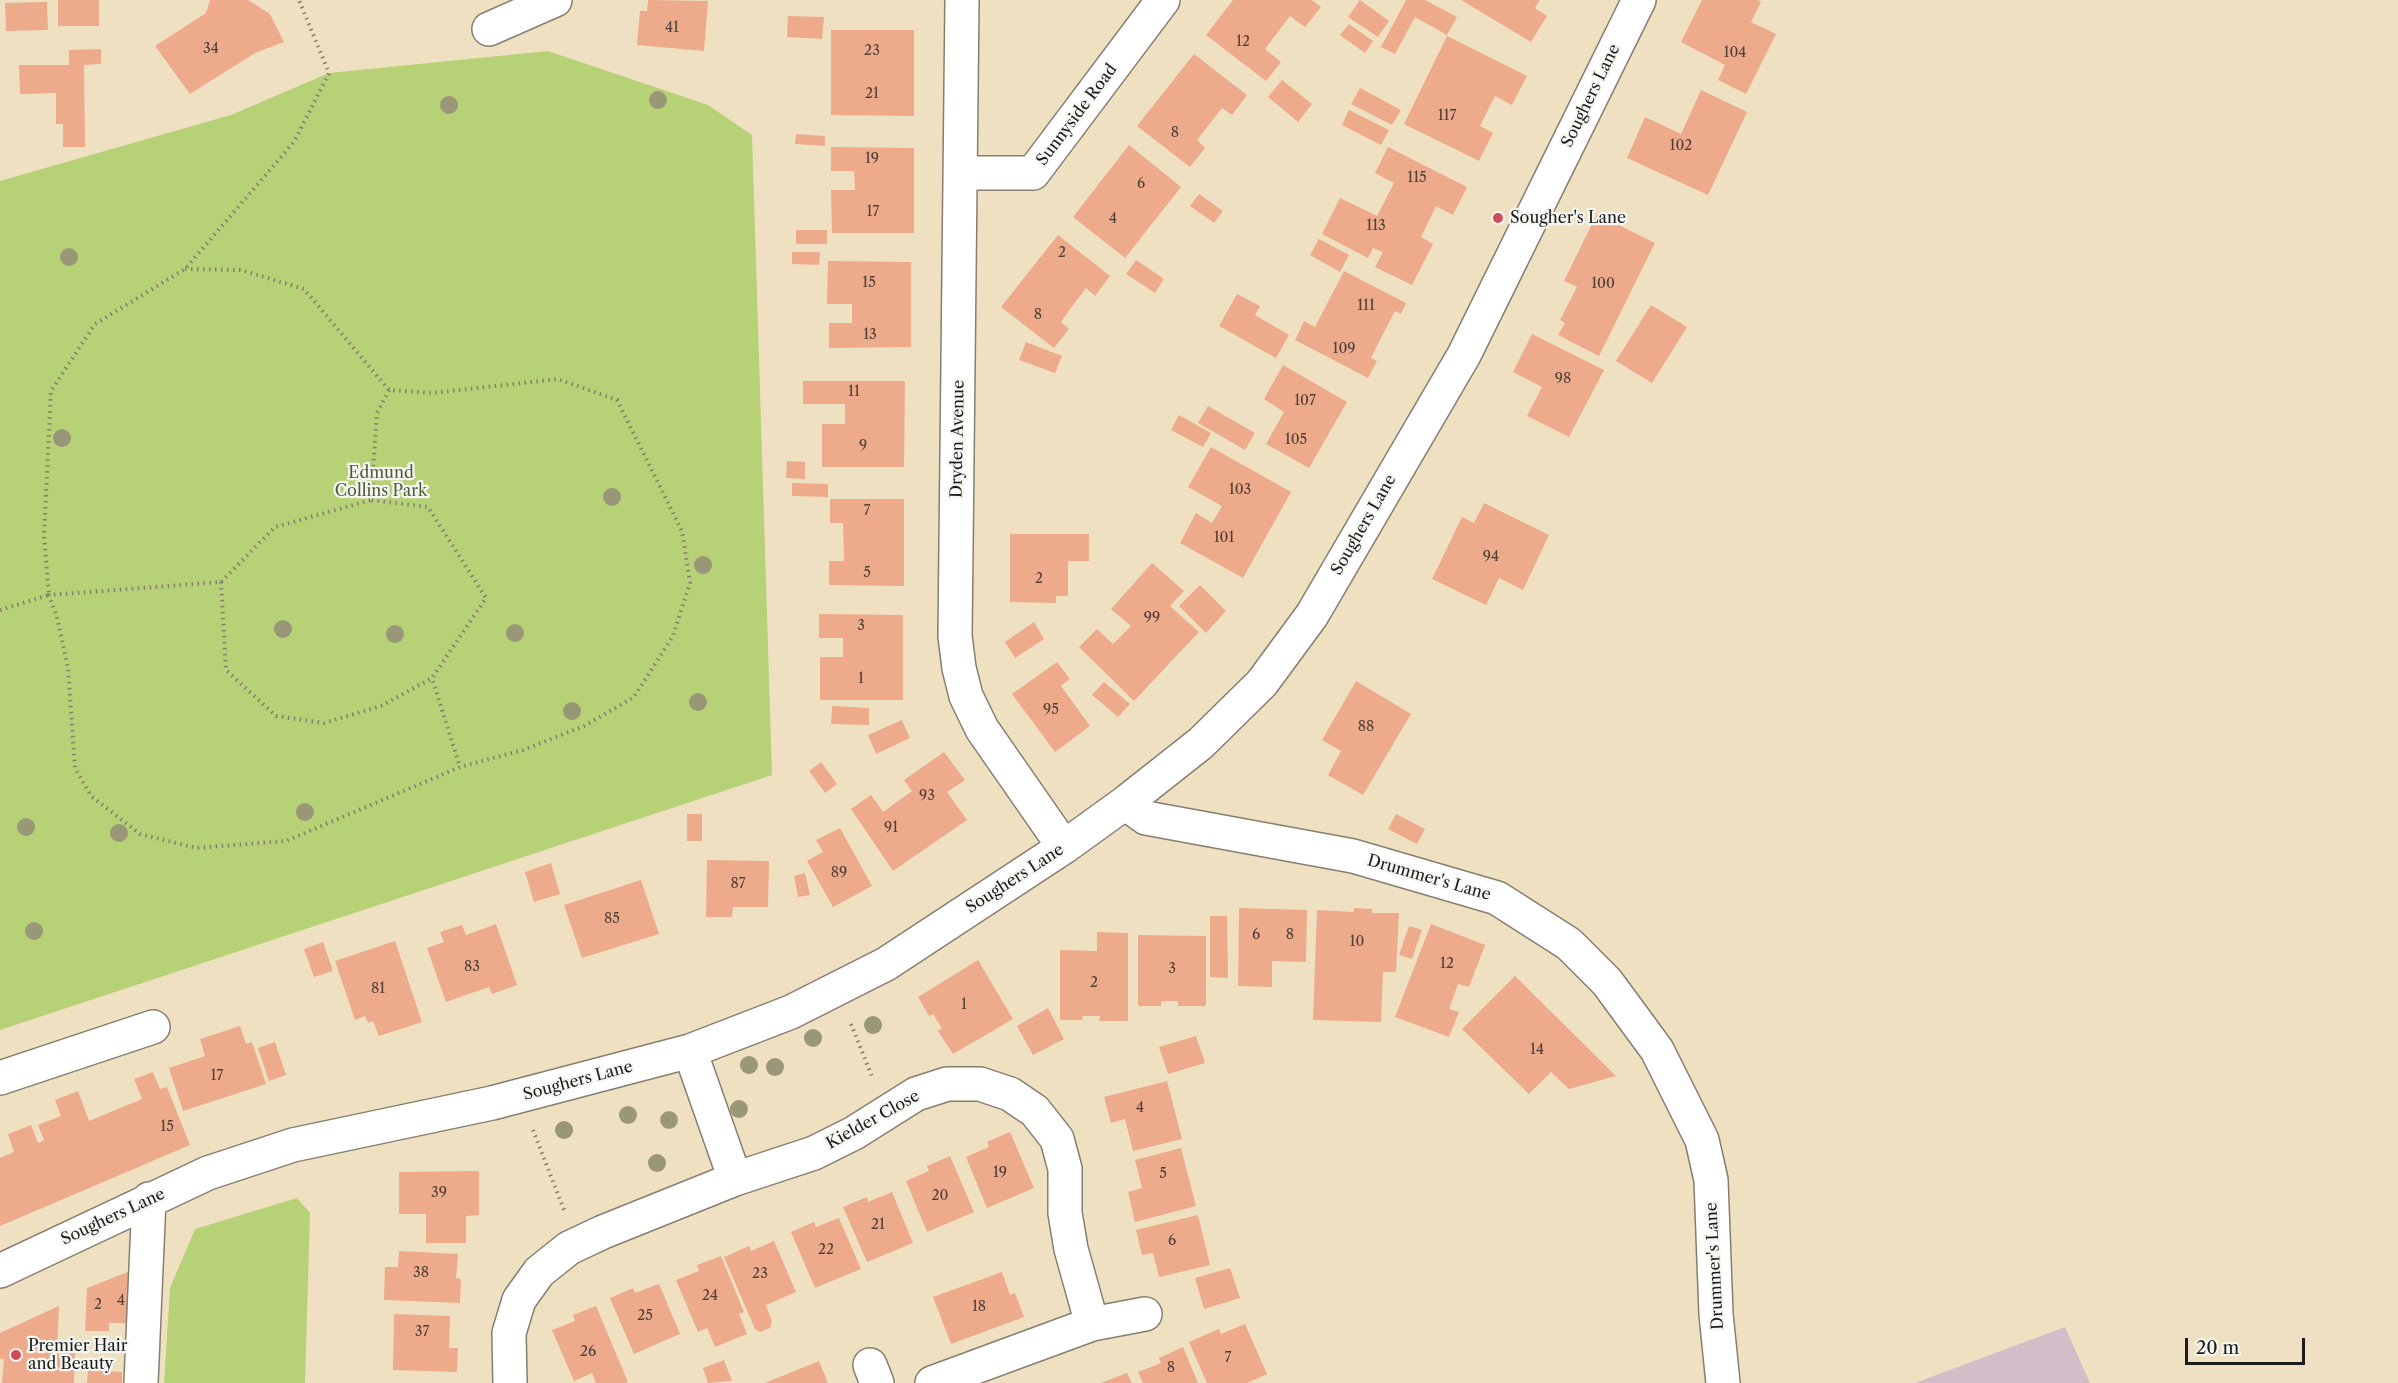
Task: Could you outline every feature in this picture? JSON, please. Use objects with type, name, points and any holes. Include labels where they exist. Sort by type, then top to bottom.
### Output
[{"type":"street","points":[[489,29],[555,0]]},
{"type":"street","name":"Dryden Avenue","points":[[962,0],[962,173],[955,636],[959,668],[966,696],[982,729],[1064,847]]},
{"type":"street","name":"Sunnyside Road","points":[[962,173],[1033,173],[1163,0]]},
{"type":"street","name":"Soughers Lane","points":[[0,1271],[208,1173],[293,1145],[519,1096],[690,1052],[791,1012],[886,964],[1064,847],[1125,803],[1201,743],[1262,683],[1311,615],[1464,355],[1639,0]]},
{"type":"street","name":"Drummer's Lane","points":[[1125,803],[1146,818],[1353,856],[1497,898],[1569,944],[1607,982],[1658,1050],[1702,1140],[1711,1179],[1716,1314],[1723,1383]]},
{"type":"street","points":[[0,1078],[153,1027]]},
{"type":"street","points":[[690,1052],[735,1179]]},
{"type":"street","name":"Kielder Close","points":[[510,1383],[509,1333],[519,1300],[539,1272],[578,1244],[735,1179],[814,1153],[854,1133],[916,1094],[947,1084],[980,1084],[1010,1094],[1035,1111],[1057,1139],[1065,1169],[1065,1214],[1071,1249],[1092,1324]]},
{"type":"street","points":[[141,1383],[149,1199]]},
{"type":"street","points":[[932,1383],[1092,1324],[1145,1314]]},
{"type":"path","points":[[184,269],[241,270],[304,289],[389,390],[433,393],[558,379],[617,400],[682,531],[690,583],[673,636],[634,697],[584,726],[523,750],[460,767],[286,841],[196,848],[140,834],[91,796],[75,768],[68,668],[57,617],[49,595],[44,536],[51,391],[95,324],[184,269],[294,141],[329,73],[299,0]]},
{"type":"path","points":[[371,500],[377,413],[389,390]]},
{"type":"path","points":[[0,610],[49,595],[221,582],[275,527],[371,500],[428,507],[486,598],[432,678],[381,706],[324,723],[276,716],[226,670],[221,582]]},
{"type":"path","points":[[432,678],[460,767]]},
{"type":"path","points":[[837,989],[887,1113]]},
{"type":"path","points":[[519,1096],[578,1244]]},
{"type":"shaded area","points":[[2065,1327],[2090,1383],[1915,1383]]},
{"type":"green space","name":"Edmund Collins Park","points":[[548,51],[708,105],[752,135],[772,775],[0,1030],[0,181],[231,115],[329,73]]},
{"type":"green space","points":[[297,1198],[310,1213],[305,1383],[164,1383],[170,1288],[195,1229]]},
{"type":"building","points":[[58,0],[99,0],[99,26],[58,26]]},
{"type":"building","points":[[210,0],[248,0],[270,14],[284,42],[255,53],[190,94],[155,46],[206,13]]},
{"type":"building","points":[[648,0],[708,1],[704,51],[637,45],[640,11],[647,11]]},
{"type":"building","points":[[1233,0],[1312,0],[1321,7],[1305,27],[1290,16],[1265,49],[1281,62],[1266,81],[1206,35]]},
{"type":"building","points":[[1360,0],[1389,21],[1378,37],[1348,17]]},
{"type":"building","points":[[1406,0],[1425,0],[1457,17],[1447,35],[1415,17],[1395,54],[1381,47]]},
{"type":"building","points":[[1461,0],[1540,0],[1535,8],[1547,16],[1531,42]]},
{"type":"building","points":[[1702,0],[1757,0],[1761,2],[1751,22],[1776,34],[1746,94],[1718,80],[1725,65],[1681,42]]},
{"type":"building","points":[[47,2],[48,30],[6,31],[5,3]]},
{"type":"building","points":[[788,16],[824,17],[822,39],[787,37]]},
{"type":"building","points":[[1349,24],[1373,41],[1365,53],[1340,35]]},
{"type":"building","points":[[831,30],[914,30],[914,116],[831,115]]},
{"type":"building","points":[[1447,36],[1527,76],[1512,105],[1495,96],[1480,126],[1493,133],[1479,161],[1404,124]]},
{"type":"building","points":[[101,49],[101,64],[84,65],[85,147],[63,147],[63,124],[56,124],[56,93],[20,94],[19,65],[69,65],[69,50]]},
{"type":"building","points":[[1194,54],[1247,95],[1232,115],[1222,108],[1197,140],[1205,148],[1190,167],[1137,126]]},
{"type":"building","points":[[1282,80],[1312,104],[1298,122],[1268,97]]},
{"type":"building","points":[[1360,88],[1401,110],[1392,125],[1351,104]]},
{"type":"building","points":[[1701,90],[1747,112],[1708,195],[1627,158],[1645,117],[1681,134]]},
{"type":"building","points":[[1349,110],[1389,130],[1381,145],[1342,125]]},
{"type":"building","points":[[796,134],[825,136],[825,146],[795,144]]},
{"type":"building","points":[[1129,145],[1181,187],[1125,258],[1073,217]]},
{"type":"building","points":[[831,147],[914,148],[914,233],[832,233],[831,190],[855,190],[854,171],[831,171]]},
{"type":"building","points":[[1388,147],[1467,187],[1453,215],[1436,206],[1421,237],[1433,244],[1412,285],[1375,267],[1383,252],[1373,248],[1368,258],[1322,234],[1340,198],[1377,216],[1394,183],[1375,173]]},
{"type":"building","points":[[1199,194],[1223,211],[1214,223],[1190,206]]},
{"type":"building","points":[[1597,214],[1655,243],[1599,356],[1558,335],[1565,323],[1560,320],[1577,287],[1564,281]]},
{"type":"building","points":[[796,230],[827,230],[827,244],[796,244]]},
{"type":"building","points":[[1058,235],[1110,276],[1095,296],[1086,288],[1061,322],[1069,329],[1054,348],[1001,307]]},
{"type":"building","points":[[1319,239],[1349,255],[1340,272],[1310,255]]},
{"type":"building","points":[[792,252],[820,252],[819,265],[792,264]]},
{"type":"building","points":[[1136,260],[1164,279],[1155,293],[1126,274]]},
{"type":"building","points":[[828,261],[911,262],[911,347],[829,348],[829,323],[852,323],[852,304],[827,304]]},
{"type":"building","points":[[1344,271],[1406,303],[1401,314],[1395,311],[1381,338],[1371,358],[1377,361],[1368,378],[1295,340],[1304,321],[1315,327]]},
{"type":"building","points":[[1237,294],[1260,306],[1255,315],[1289,335],[1276,358],[1219,326]]},
{"type":"building","points":[[1651,305],[1687,327],[1652,383],[1616,361]]},
{"type":"building","points":[[1532,334],[1604,370],[1569,437],[1527,416],[1542,387],[1513,372]]},
{"type":"building","points":[[1026,342],[1062,356],[1055,373],[1019,360]]},
{"type":"building","points":[[1283,365],[1347,402],[1309,468],[1266,444],[1284,412],[1264,399]]},
{"type":"building","points":[[803,381],[905,381],[904,467],[822,467],[822,424],[845,424],[845,404],[803,404]]},
{"type":"building","points":[[1208,406],[1255,433],[1245,450],[1198,423]]},
{"type":"building","points":[[1179,415],[1211,433],[1203,447],[1171,430]]},
{"type":"building","points":[[1211,447],[1291,492],[1243,578],[1180,543],[1196,513],[1212,523],[1222,506],[1188,487]]},
{"type":"building","points":[[787,461],[805,462],[805,479],[786,478]]},
{"type":"building","points":[[792,483],[828,484],[828,497],[792,496]]},
{"type":"building","points":[[830,499],[904,499],[904,586],[829,585],[829,561],[844,561],[843,523],[830,523]]},
{"type":"building","points":[[1484,503],[1549,535],[1523,590],[1499,578],[1486,605],[1432,579],[1462,517],[1474,523]]},
{"type":"building","points":[[1010,534],[1089,534],[1089,561],[1068,561],[1068,596],[1056,596],[1056,603],[1010,602]]},
{"type":"building","points":[[1152,563],[1184,591],[1170,606],[1199,632],[1134,701],[1079,647],[1097,629],[1113,644],[1131,626],[1111,609]]},
{"type":"building","points":[[1200,585],[1226,611],[1206,633],[1179,606]]},
{"type":"building","points":[[819,614],[903,615],[903,700],[820,700],[820,657],[843,657],[843,638],[819,638]]},
{"type":"building","points":[[1034,622],[1044,639],[1015,658],[1005,642]]},
{"type":"building","points":[[1057,662],[1070,679],[1061,686],[1090,726],[1055,752],[1012,694]]},
{"type":"building","points":[[1356,681],[1411,714],[1363,795],[1328,775],[1341,751],[1322,740]]},
{"type":"building","points":[[1104,682],[1130,704],[1118,717],[1092,695]]},
{"type":"building","points":[[832,706],[869,708],[869,725],[831,724]]},
{"type":"building","points":[[902,720],[910,738],[876,754],[868,735]]},
{"type":"building","points":[[944,752],[965,780],[947,792],[967,820],[893,871],[851,809],[871,795],[883,812],[912,791],[904,780]]},
{"type":"building","points":[[821,762],[837,784],[825,793],[809,771]]},
{"type":"building","points":[[687,814],[702,814],[702,841],[687,841]]},
{"type":"building","points":[[1396,814],[1425,829],[1417,844],[1388,829]]},
{"type":"building","points":[[840,828],[872,886],[833,907],[807,861],[823,852],[816,840]]},
{"type":"building","points":[[707,860],[769,861],[768,907],[733,907],[732,917],[706,917]]},
{"type":"building","points":[[551,863],[560,894],[534,902],[525,872]]},
{"type":"building","points":[[805,873],[810,895],[798,897],[794,876]]},
{"type":"building","points":[[641,880],[659,934],[582,958],[564,905]]},
{"type":"building","points":[[1239,908],[1307,910],[1306,962],[1272,961],[1272,987],[1238,986]]},
{"type":"building","points":[[1354,908],[1372,909],[1372,913],[1399,913],[1396,972],[1383,972],[1381,1022],[1313,1020],[1317,910],[1354,912]]},
{"type":"building","points":[[1210,916],[1227,916],[1228,978],[1210,977]]},
{"type":"building","points":[[496,924],[517,985],[492,994],[489,987],[446,1002],[427,948],[444,942],[440,932],[462,925],[466,935]]},
{"type":"building","points":[[1431,924],[1485,945],[1469,987],[1458,984],[1449,1009],[1459,1012],[1449,1037],[1395,1017]]},
{"type":"building","points":[[1409,926],[1422,930],[1412,959],[1399,955]]},
{"type":"building","points":[[1097,932],[1128,933],[1128,1021],[1099,1021],[1100,1016],[1083,1016],[1082,1020],[1060,1020],[1060,950],[1097,951]]},
{"type":"building","points":[[1138,935],[1206,936],[1206,1006],[1178,1006],[1178,1001],[1161,1001],[1161,1006],[1138,1006]]},
{"type":"building","points":[[395,941],[422,1022],[379,1036],[373,1021],[368,1023],[365,1016],[355,1020],[335,961]]},
{"type":"building","points":[[323,942],[333,971],[314,977],[304,949]]},
{"type":"building","points":[[978,960],[1013,1019],[953,1054],[938,1031],[942,1028],[933,1014],[929,1016],[918,997]]},
{"type":"building","points":[[1515,976],[1616,1076],[1569,1089],[1551,1072],[1529,1094],[1462,1029]]},
{"type":"building","points":[[1048,1008],[1064,1039],[1033,1055],[1017,1026]]},
{"type":"building","points":[[240,1026],[246,1044],[252,1042],[266,1084],[183,1111],[169,1068],[205,1056],[200,1039]]},
{"type":"building","points":[[1196,1036],[1205,1063],[1168,1074],[1159,1047]]},
{"type":"building","points":[[275,1042],[286,1075],[269,1081],[258,1048]]},
{"type":"building","points":[[153,1072],[160,1089],[167,1087],[190,1145],[0,1226],[0,1158],[14,1152],[8,1134],[31,1125],[38,1143],[44,1140],[38,1125],[61,1116],[55,1100],[78,1091],[89,1121],[142,1099],[134,1079]]},
{"type":"building","points":[[1167,1081],[1182,1139],[1133,1151],[1125,1119],[1111,1123],[1104,1097]]},
{"type":"building","points":[[1010,1132],[1034,1188],[987,1208],[966,1157],[989,1147],[987,1142]]},
{"type":"building","points":[[1181,1148],[1196,1206],[1135,1222],[1128,1192],[1142,1188],[1135,1160]]},
{"type":"building","points":[[950,1156],[974,1212],[927,1232],[906,1181],[929,1171],[927,1166]]},
{"type":"building","points":[[479,1171],[479,1215],[466,1216],[466,1243],[426,1243],[426,1214],[399,1214],[399,1172]]},
{"type":"building","points":[[892,1192],[913,1243],[867,1262],[843,1207],[867,1197],[868,1202]]},
{"type":"building","points":[[1198,1215],[1210,1265],[1159,1277],[1153,1253],[1142,1255],[1136,1230]]},
{"type":"building","points":[[839,1218],[861,1269],[815,1288],[791,1232],[814,1222],[816,1227]]},
{"type":"building","points":[[774,1241],[796,1292],[766,1305],[772,1322],[770,1328],[760,1332],[755,1329],[724,1257],[749,1246],[751,1251]]},
{"type":"building","points":[[399,1251],[458,1254],[456,1278],[461,1279],[460,1303],[384,1300],[385,1267],[398,1267]]},
{"type":"building","points":[[721,1256],[744,1312],[739,1314],[747,1334],[715,1347],[707,1328],[698,1332],[676,1280],[699,1271],[697,1265]]},
{"type":"building","points":[[1230,1268],[1240,1298],[1204,1309],[1195,1278]]},
{"type":"building","points":[[133,1270],[130,1323],[109,1323],[109,1331],[85,1331],[87,1288]]},
{"type":"building","points":[[1002,1272],[1010,1295],[1015,1293],[1024,1317],[951,1344],[933,1297]]},
{"type":"building","points":[[659,1284],[680,1334],[634,1354],[610,1298],[633,1288],[635,1293]]},
{"type":"building","points":[[59,1306],[57,1351],[75,1352],[74,1383],[2,1383],[4,1359],[0,1359],[0,1333]]},
{"type":"building","points":[[596,1306],[628,1382],[596,1383],[592,1373],[574,1381],[552,1330],[575,1321],[573,1315]]},
{"type":"building","points":[[394,1314],[450,1316],[449,1348],[458,1348],[457,1372],[393,1370]]},
{"type":"building","points":[[1245,1324],[1267,1374],[1247,1383],[1207,1383],[1189,1342],[1219,1329],[1221,1334]]},
{"type":"building","points":[[1183,1347],[1198,1383],[1143,1383],[1138,1372],[1161,1363],[1159,1358]]},
{"type":"building","points":[[724,1360],[732,1381],[708,1383],[703,1368]]},
{"type":"building","points":[[819,1361],[828,1383],[765,1383]]},
{"type":"building","points":[[88,1370],[122,1372],[122,1383],[87,1383]]},
{"type":"building","points":[[1127,1373],[1132,1383],[1101,1383]]},
{"type":"place","name":"Sougher's Lane","points":[[1498,218]]},
{"type":"place","name":"Premier Hair and Beauty","points":[[16,1355]]}]
